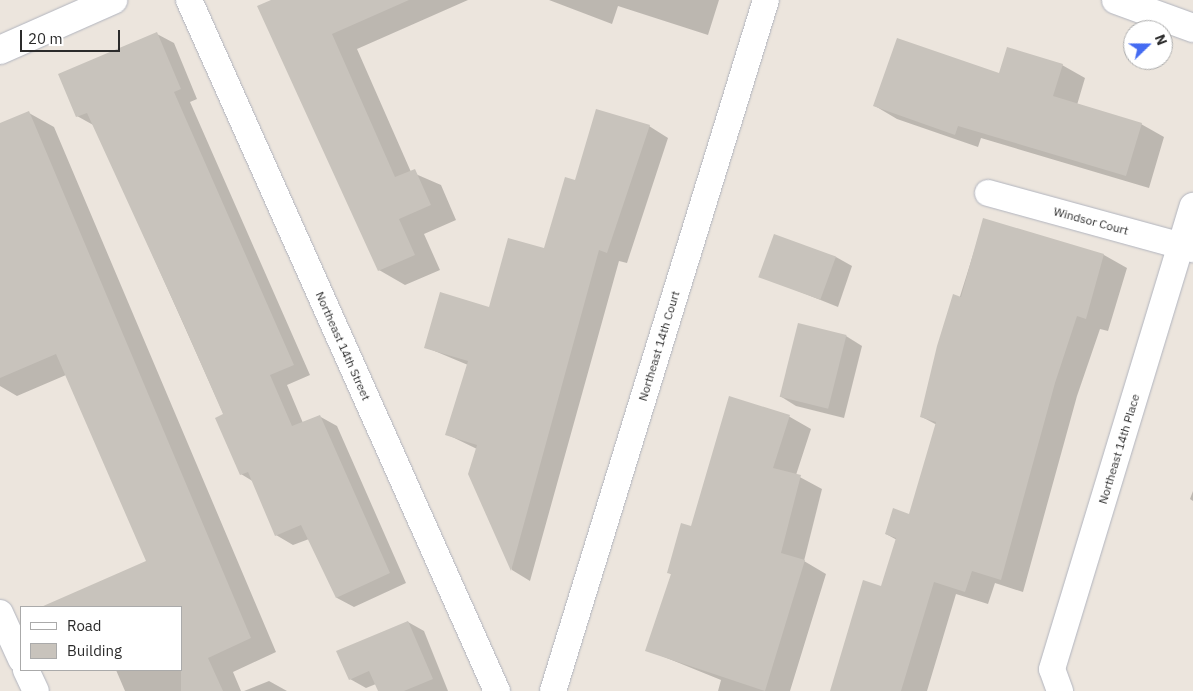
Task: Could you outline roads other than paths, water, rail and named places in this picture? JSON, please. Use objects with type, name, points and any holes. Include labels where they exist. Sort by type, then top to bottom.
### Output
[{"type":"street","points":[[0,50],[112,0]]},
{"type":"street","name":"Northeast 14th Street","points":[[189,0],[498,691]]},
{"type":"street","name":"Northeast 14th Court","points":[[553,691],[766,0]]},
{"type":"street","points":[[1116,0],[1193,28]]},
{"type":"street","name":"Windsor Court","points":[[988,193],[1188,247]]},
{"type":"street","name":"Northeast 14th Place","points":[[1060,691],[1052,669],[1188,247],[1193,206]]},
{"type":"street","points":[[0,613],[20,657]]},
{"type":"street","points":[[26,671],[36,691]]}]
